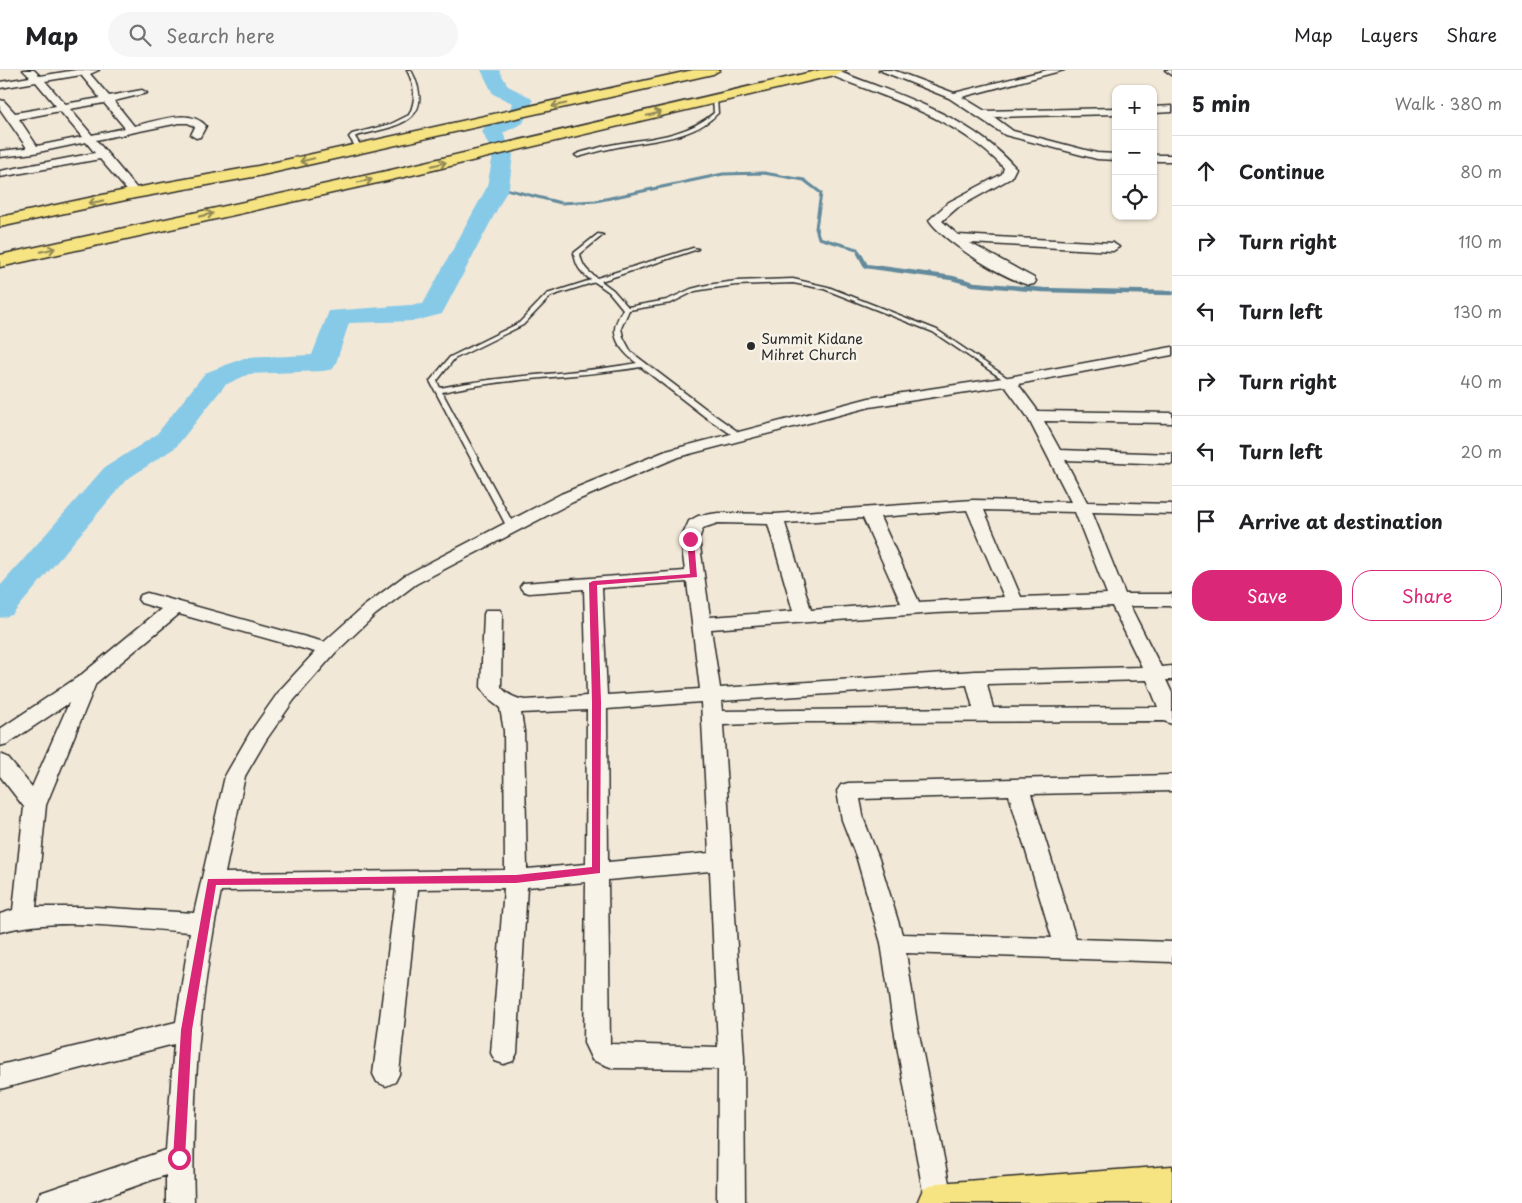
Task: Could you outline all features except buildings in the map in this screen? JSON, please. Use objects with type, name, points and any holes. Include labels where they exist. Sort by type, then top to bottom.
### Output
[{"type":"main road","points":[[0,222],[135,193],[258,171],[713,70]]},
{"type":"main road","points":[[0,261],[607,126],[835,71]]},
{"type":"main road","points":[[687,77],[721,97]]},
{"type":"main road","points":[[938,1203],[1172,1185]]},
{"type":"street","points":[[28,70],[135,193]]},
{"type":"street","points":[[884,70],[953,96],[983,114],[1009,134],[1098,156],[1112,157]]},
{"type":"street","points":[[953,96],[1059,70]]},
{"type":"street","points":[[0,85],[89,71],[105,100],[131,130]]},
{"type":"street","points":[[835,71],[947,119],[986,144],[1010,168],[1007,176],[953,205],[936,220],[938,227],[954,239],[1029,282]]},
{"type":"street","points":[[12,117],[142,93]]},
{"type":"street","points":[[0,103],[12,117],[34,150]]},
{"type":"street","points":[[1157,110],[1172,109]]},
{"type":"street","points":[[983,114],[1112,111]]},
{"type":"street","points":[[0,154],[34,150],[190,120],[201,126],[196,135]]},
{"type":"street","points":[[0,174],[101,154]]},
{"type":"street","points":[[1157,158],[1172,158]]},
{"type":"street","points":[[954,239],[1113,247]]},
{"type":"street","points":[[180,1203],[179,1158],[187,1030],[203,923],[235,776],[258,736],[287,695],[328,649],[369,611],[410,580],[608,479],[672,454],[869,403],[1010,381],[1172,351]]},
{"type":"street","points":[[493,614],[491,687],[496,697],[510,705],[526,707],[597,702],[711,707],[806,714],[1171,716],[1163,673],[1118,599],[1081,506],[1034,416],[1010,381]]},
{"type":"street","points":[[1034,416],[1172,418]]},
{"type":"street","points":[[1054,455],[1172,459]]},
{"type":"street","points":[[973,504],[1016,603]]},
{"type":"street","points":[[731,1203],[731,1058],[722,861],[711,707],[690,539],[694,525],[704,520],[718,518],[774,519],[973,504],[1172,509]]},
{"type":"street","points":[[869,512],[912,608]]},
{"type":"street","points":[[774,519],[804,616]]},
{"type":"street","points":[[529,587],[694,576]]},
{"type":"street","points":[[593,583],[597,702],[596,1043],[601,1052],[613,1057],[731,1058]]},
{"type":"street","points":[[147,599],[328,649]]},
{"type":"street","points":[[701,624],[912,608],[1118,599],[1172,600]]},
{"type":"street","points":[[0,739],[88,680],[175,607]]},
{"type":"street","points":[[711,707],[975,678],[1163,673]]},
{"type":"street","points":[[975,678],[985,714]]},
{"type":"street","points":[[24,916],[35,806],[88,680]]},
{"type":"street","points":[[504,1053],[516,879],[514,731],[510,705]]},
{"type":"street","points":[[0,762],[35,806]]},
{"type":"street","points":[[938,1203],[906,1029],[893,942],[854,820],[848,790],[1018,788],[1172,783]]},
{"type":"street","points":[[1018,788],[1067,949]]},
{"type":"street","points":[[212,882],[516,879],[722,861]]},
{"type":"street","points":[[386,1074],[408,880]]},
{"type":"street","points":[[0,923],[24,916],[95,916],[203,923]]},
{"type":"street","points":[[893,942],[1172,952]]},
{"type":"street","points":[[0,1077],[187,1030]]},
{"type":"street","points":[[50,1203],[179,1158]]},
{"type":"lane","points":[[359,148],[352,137],[354,134],[393,125],[411,116],[418,99],[416,84],[409,70]]},
{"type":"lane","points":[[578,155],[624,144],[671,138],[688,132],[716,114],[721,97]]},
{"type":"lane","points":[[600,234],[577,253],[579,265],[611,291],[626,309]]},
{"type":"lane","points":[[511,528],[433,381],[452,358],[521,324],[549,295],[695,249]]},
{"type":"lane","points":[[626,309],[669,302],[693,290],[707,287],[736,283],[793,281],[826,288],[935,331],[1010,381]]},
{"type":"lane","points":[[626,309],[618,328],[628,353],[707,414],[740,436]]},
{"type":"lane","points":[[438,391],[472,382],[616,369],[644,364]]},
{"type":"waterway","points":[[0,607],[115,474],[166,441],[215,379],[244,366],[323,363],[338,316],[415,313],[433,309],[498,187],[503,155],[492,131],[516,119],[523,101],[500,90],[490,70]]},
{"type":"waterway","points":[[498,187],[561,203],[596,201],[723,174],[764,173],[804,180],[821,193],[816,228],[819,238],[857,249],[860,254]]},
{"type":"waterway","points":[[859,253],[866,266],[952,278],[974,284],[1043,290],[1172,293]]},
{"type":"place","name":"Summit Kidane Mihret Church","points":[[751,346]]},
{"type":"route","points":[[179,1158],[187,1030],[203,923],[212,882],[516,879],[597,871],[597,702],[593,583],[694,576],[690,539]]}]
